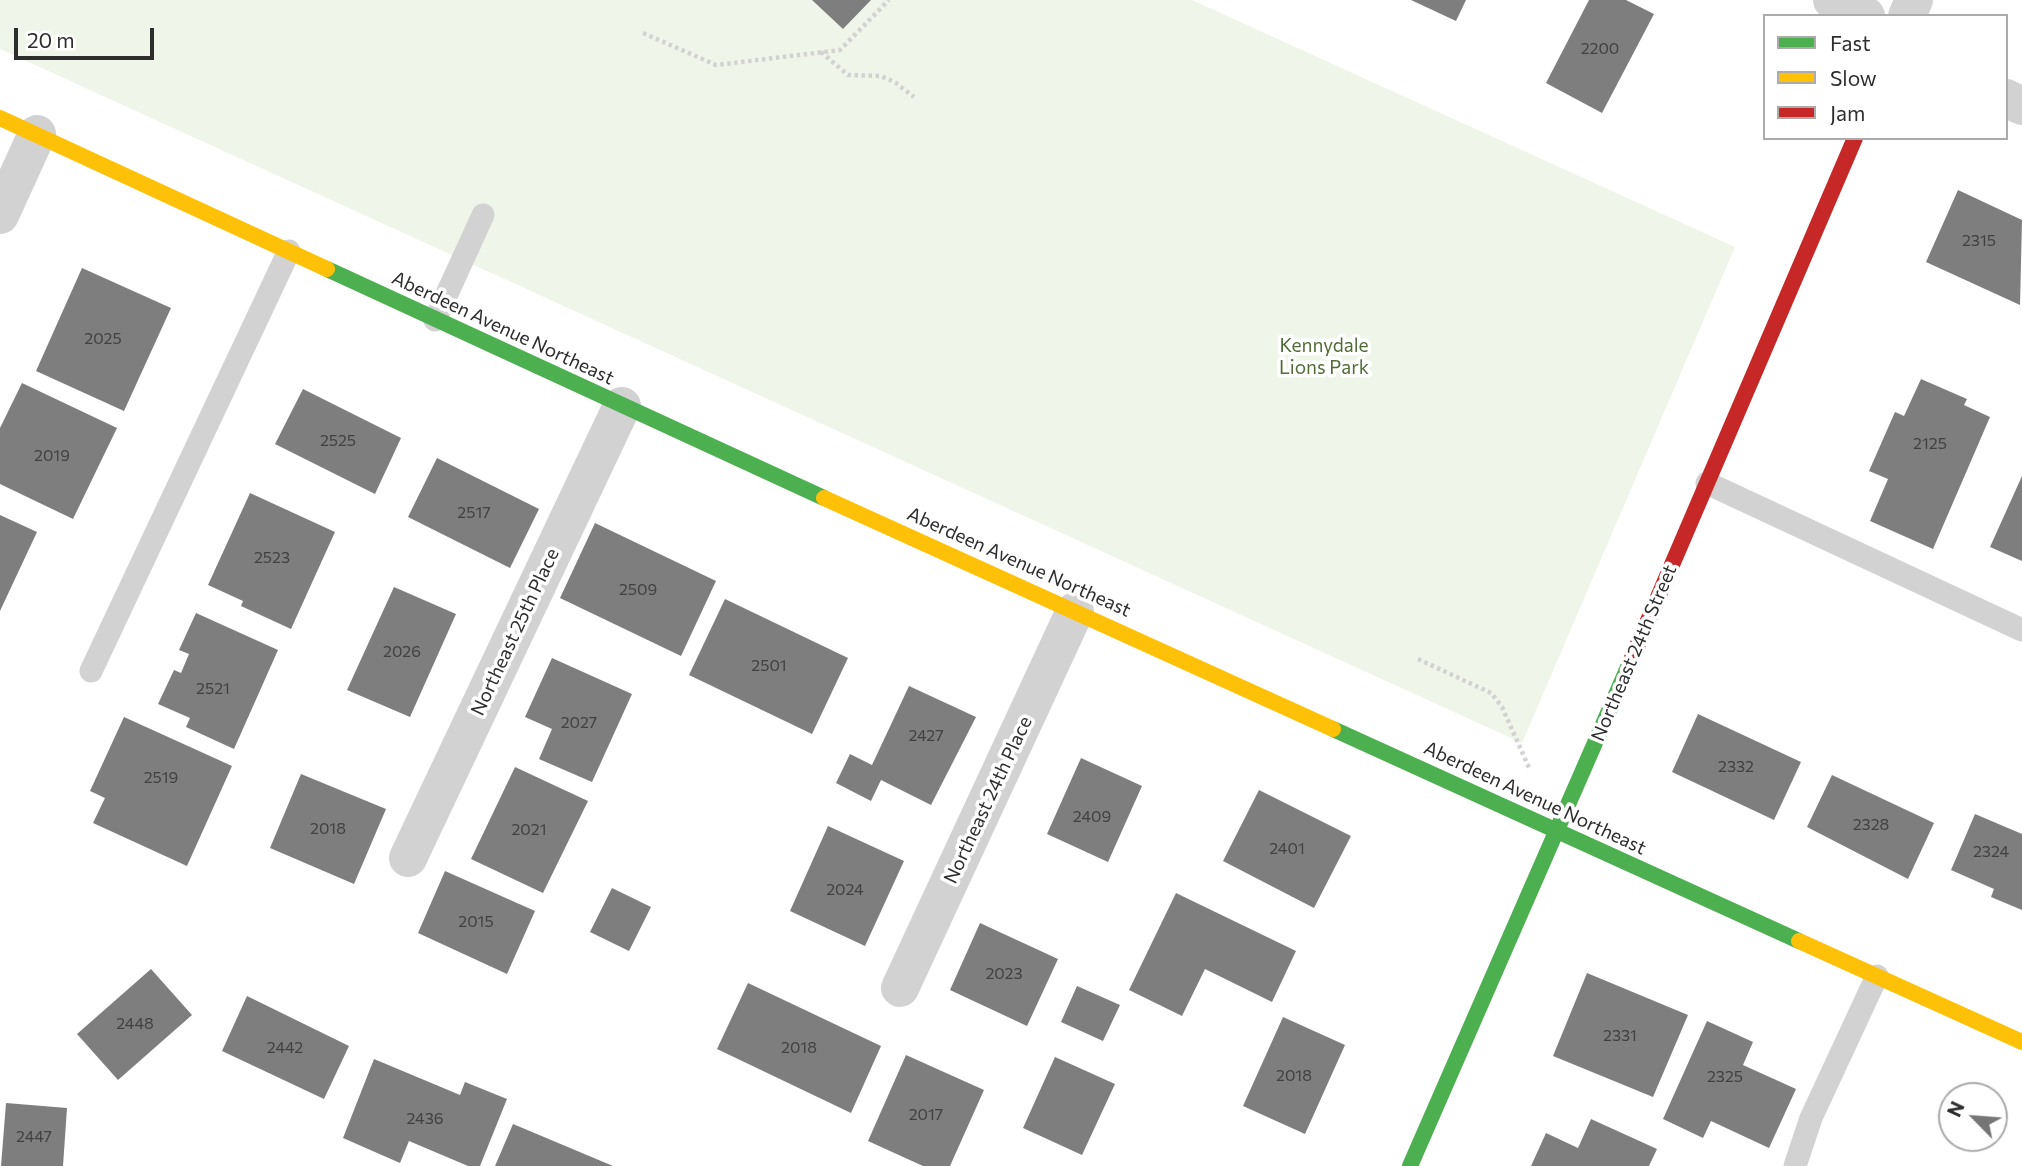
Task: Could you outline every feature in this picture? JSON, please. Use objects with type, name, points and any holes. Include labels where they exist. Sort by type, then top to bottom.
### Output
[{"type":"street","points":[[1832,0],[1862,14]]},
{"type":"street","name":"Aberdeen Avenue Northeast","points":[[0,118],[622,406],[2022,1042]]},
{"type":"street","points":[[0,215],[37,134]]},
{"type":"street","name":"Northeast 24th Street","points":[[1410,1166],[1558,831],[1854,140]]},
{"type":"street","name":"Northeast 25th Place","points":[[408,858],[622,406]]},
{"type":"street","name":"Northeast 24th Place","points":[[900,988],[1075,611]]},
{"type":"lane","points":[[435,320],[483,215]]},
{"type":"lane","points":[[91,671],[289,251]]},
{"type":"lane","points":[[1707,483],[2022,630]]},
{"type":"lane","points":[[1795,1166],[1811,1118],[1877,976]]},
{"type":"path","points":[[643,33],[716,65],[840,50],[889,0]]},
{"type":"path","points":[[820,52],[848,75],[881,76],[896,83],[914,97]]},
{"type":"path","points":[[1418,659],[1491,693],[1502,707],[1558,831]]},
{"type":"green space","name":"Kennydale Lions Park","points":[[0,0],[1192,0],[1735,247],[1522,743],[0,49]]},
{"type":"building","points":[[812,0],[871,0],[843,29]]},
{"type":"building","points":[[1411,0],[1466,0],[1456,21]]},
{"type":"building","points":[[1589,0],[1626,0],[1654,14],[1602,113],[1546,83]]},
{"type":"building","points":[[1958,190],[2022,220],[2020,305],[1926,262]]},
{"type":"building","points":[[82,268],[171,308],[124,411],[36,371]]},
{"type":"building","points":[[1921,379],[1967,399],[1964,405],[1990,417],[1933,549],[1870,521],[1888,479],[1869,471],[1895,412],[1904,416]]},
{"type":"building","points":[[22,383],[117,428],[73,519],[0,484],[0,428]]},
{"type":"building","points":[[303,389],[401,438],[375,494],[275,444]]},
{"type":"building","points":[[437,458],[539,509],[510,568],[408,517]]},
{"type":"building","points":[[2022,476],[2022,561],[1990,547]]},
{"type":"building","points":[[250,493],[335,532],[291,629],[241,606],[243,601],[208,585]]},
{"type":"building","points":[[0,515],[37,532],[0,611]]},
{"type":"building","points":[[595,523],[716,581],[681,656],[560,598]]},
{"type":"building","points":[[394,587],[456,614],[410,717],[347,690]]},
{"type":"building","points":[[725,599],[848,658],[812,734],[689,675]]},
{"type":"building","points":[[196,613],[278,650],[234,749],[186,727],[190,718],[158,704],[174,670],[181,673],[189,654],[179,650]]},
{"type":"building","points":[[552,658],[632,694],[592,782],[539,759],[552,729],[525,717]]},
{"type":"building","points":[[909,686],[976,717],[931,805],[881,780],[871,801],[836,783],[850,754],[872,765]]},
{"type":"building","points":[[1698,714],[1801,762],[1774,820],[1672,772]]},
{"type":"building","points":[[124,717],[232,766],[187,866],[93,823],[105,798],[90,791]]},
{"type":"building","points":[[1081,758],[1142,786],[1108,862],[1047,834]]},
{"type":"building","points":[[515,767],[588,801],[543,893],[471,859]]},
{"type":"building","points":[[301,774],[386,809],[354,884],[270,848]]},
{"type":"building","points":[[1832,775],[1934,823],[1908,879],[1807,827]]},
{"type":"building","points":[[1259,790],[1351,836],[1314,908],[1223,861]]},
{"type":"building","points":[[1975,814],[2022,834],[2022,910],[1991,897],[1994,889],[1951,870]]},
{"type":"building","points":[[828,826],[904,861],[865,946],[790,911]]},
{"type":"building","points":[[445,871],[535,911],[507,974],[418,933]]},
{"type":"building","points":[[612,888],[651,907],[629,951],[590,932]]},
{"type":"building","points":[[1176,893],[1296,951],[1272,1002],[1205,969],[1182,1016],[1129,990]]},
{"type":"building","points":[[980,923],[1058,959],[1027,1026],[950,990]]},
{"type":"building","points":[[151,969],[192,1015],[118,1080],[77,1034]]},
{"type":"building","points":[[1587,973],[1688,1015],[1653,1097],[1553,1056]]},
{"type":"building","points":[[748,983],[881,1046],[851,1113],[717,1049]]},
{"type":"building","points":[[1077,986],[1120,1005],[1103,1041],[1061,1022]]},
{"type":"building","points":[[247,996],[349,1046],[324,1099],[222,1051]]},
{"type":"building","points":[[1283,1017],[1345,1045],[1305,1134],[1243,1106]]},
{"type":"building","points":[[1707,1021],[1753,1042],[1743,1065],[1796,1089],[1769,1148],[1711,1121],[1703,1138],[1663,1119]]},
{"type":"building","points":[[906,1055],[984,1090],[950,1166],[923,1166],[868,1141]]},
{"type":"building","points":[[1055,1057],[1115,1084],[1082,1155],[1023,1128]]},
{"type":"building","points":[[374,1059],[460,1095],[465,1082],[507,1099],[480,1166],[468,1166],[409,1141],[400,1163],[343,1138]]},
{"type":"building","points":[[6,1103],[67,1108],[63,1166],[1,1166]]},
{"type":"building","points":[[1591,1119],[1657,1149],[1649,1166],[1531,1166],[1546,1133],[1578,1148]]},
{"type":"building","points":[[513,1124],[613,1166],[495,1166]]},
{"type":"traffic: fast","points":[[327,269],[824,498]]},
{"type":"traffic: fast","points":[[1410,1166],[1629,665]]},
{"type":"traffic: fast","points":[[1333,729],[1799,941]]},
{"type":"traffic: slow","points":[[0,118],[327,269]]},
{"type":"traffic: slow","points":[[824,498],[1333,729]]},
{"type":"traffic: slow","points":[[1799,941],[2022,1042]]},
{"type":"traffic: jam","points":[[1629,665],[1854,140]]}]
